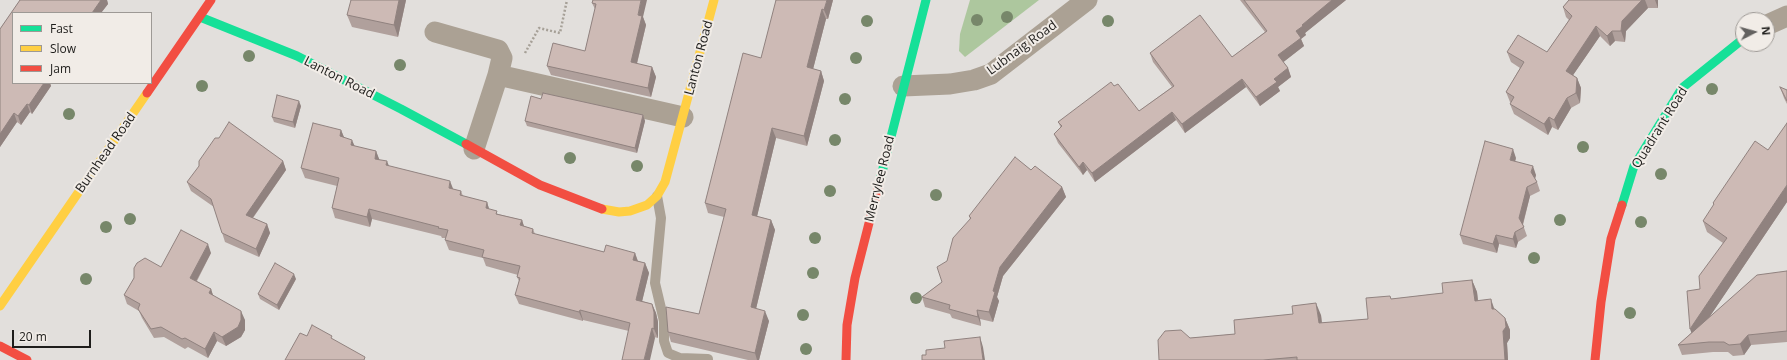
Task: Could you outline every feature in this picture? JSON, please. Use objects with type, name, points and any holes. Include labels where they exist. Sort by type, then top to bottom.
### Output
[{"type":"street","name":"Burnhead Road","points":[[0,306],[211,0]]},
{"type":"street","name":"Lanton Road","points":[[200,17],[297,56],[401,109],[540,185],[602,209],[619,212],[630,211],[646,205],[657,196],[665,182],[714,0]]},
{"type":"street","name":"Merrylee Road","points":[[846,360],[847,325],[855,278],[926,0]]},
{"type":"street","name":"Lubnaig Road","points":[[904,86],[950,84],[974,80],[991,74],[1087,0]]},
{"type":"street","points":[[1775,21],[1787,16]]},
{"type":"street","points":[[435,32],[498,50],[501,53],[502,58],[498,75],[474,149]]},
{"type":"street","name":"Quadrant Road","points":[[1595,360],[1601,302],[1611,239],[1634,166],[1682,88],[1735,45]]},
{"type":"street","points":[[498,75],[683,116]]},
{"type":"street","points":[[0,346],[27,360]]},
{"type":"lane","points":[[657,196],[661,218],[655,283],[664,321],[664,341],[668,353],[680,358],[708,359]]},
{"type":"path","points":[[501,53],[526,53],[540,28],[560,33],[568,0]]},
{"type":"green space","points":[[970,0],[1039,0],[965,57],[959,51],[960,34]]},
{"type":"building","points":[[20,0],[101,0],[93,12],[12,12],[12,84],[43,84],[29,105],[27,104],[18,116],[14,113],[0,134],[0,29]]},
{"type":"building","points":[[351,0],[399,0],[394,25],[347,15]]},
{"type":"building","points":[[593,0],[641,0],[638,15],[642,16],[631,62],[652,67],[648,88],[547,66],[553,43],[585,51],[596,4],[592,3]]},
{"type":"building","points":[[776,0],[827,0],[824,10],[822,9],[807,67],[821,71],[804,136],[772,128],[752,215],[771,220],[751,307],[765,311],[755,353],[668,332],[666,307],[699,314],[726,209],[705,203],[743,53],[761,58]]},
{"type":"building","points":[[1244,0],[1332,0],[1296,31],[1301,38],[1278,55],[1288,68],[1274,79],[1277,82],[1256,97],[1242,79],[1182,124],[1172,112],[1092,173],[1083,162],[1079,167],[1054,134],[1062,126],[1058,122],[1111,82],[1114,86],[1118,84],[1139,111],[1174,86],[1150,53],[1200,15],[1232,57],[1267,31]]},
{"type":"building","points":[[1569,0],[1642,0],[1622,21],[1621,31],[1612,31],[1607,36],[1596,26],[1566,71],[1577,78],[1576,93],[1567,98],[1554,120],[1549,117],[1544,124],[1510,104],[1514,97],[1506,92],[1524,62],[1507,52],[1518,35],[1547,52],[1572,16],[1563,7]]},
{"type":"building","points":[[1780,87],[1787,90],[1787,101]]},
{"type":"building","points":[[543,93],[643,115],[635,148],[525,121],[531,96],[541,99]]},
{"type":"building","points":[[277,95],[299,101],[293,122],[272,117]]},
{"type":"building","points":[[229,122],[283,161],[246,215],[267,224],[256,249],[222,233],[211,199],[187,182],[199,166],[199,161],[215,138],[219,138]]},
{"type":"building","points":[[313,123],[341,130],[340,136],[352,140],[351,145],[376,151],[375,159],[387,161],[386,165],[450,181],[449,188],[461,191],[460,195],[487,202],[486,208],[497,211],[496,214],[522,220],[520,225],[533,229],[532,233],[604,252],[606,245],[635,253],[633,260],[645,263],[636,300],[652,304],[654,312],[654,329],[652,328],[644,360],[622,360],[630,323],[580,310],[579,312],[515,295],[520,278],[517,277],[520,266],[482,257],[484,250],[445,240],[448,230],[369,209],[367,217],[332,208],[339,178],[301,168]]},
{"type":"building","points":[[1787,123],[1787,185],[1690,329],[1687,291],[1700,289],[1699,276],[1727,238],[1703,221],[1714,204],[1713,203],[1755,141],[1768,150]]},
{"type":"building","points":[[1485,141],[1513,149],[1510,160],[1533,166],[1531,172],[1537,182],[1527,187],[1519,218],[1524,227],[1515,232],[1513,239],[1496,235],[1493,244],[1460,235]]},
{"type":"building","points":[[1015,157],[1031,170],[1035,166],[1062,187],[1000,267],[989,312],[977,310],[978,317],[949,309],[950,305],[922,297],[942,282],[937,267],[947,261],[953,238],[971,218],[969,216]]},
{"type":"building","points":[[181,230],[208,244],[190,278],[211,289],[209,293],[241,311],[241,320],[238,327],[222,337],[214,332],[205,349],[185,338],[182,339],[161,327],[151,329],[138,309],[140,304],[124,295],[134,278],[134,268],[137,263],[145,258],[161,267]]},
{"type":"building","points":[[275,263],[294,274],[277,305],[258,294]]},
{"type":"building","points":[[1787,271],[1787,331],[1748,335],[1740,344],[1729,345],[1724,342],[1709,342],[1678,345],[1757,275]]},
{"type":"building","points":[[1472,280],[1475,301],[1491,299],[1492,309],[1495,309],[1505,318],[1506,327],[1503,331],[1505,360],[1297,360],[1297,357],[1263,360],[1159,360],[1158,340],[1165,331],[1181,330],[1190,338],[1235,334],[1234,320],[1293,314],[1292,306],[1316,303],[1319,323],[1368,319],[1366,298],[1390,296],[1391,299],[1443,293],[1442,283]]},
{"type":"building","points":[[312,325],[332,336],[331,338],[365,357],[364,360],[285,360],[300,333],[307,336]]},
{"type":"building","points":[[980,337],[983,360],[922,360],[922,355],[926,355],[926,350],[945,348],[944,341]]},
{"type":"traffic: fast","points":[[880,180],[926,0]]},
{"type":"traffic: fast","points":[[200,17],[297,56],[466,144]]},
{"type":"traffic: fast","points":[[1622,205],[1634,166],[1682,88],[1735,45]]},
{"type":"traffic: slow","points":[[602,209],[619,212],[630,211],[647,205],[657,196],[665,182],[714,0]]},
{"type":"traffic: slow","points":[[0,306],[147,93]]},
{"type":"traffic: jam","points":[[147,93],[211,0]]},
{"type":"traffic: jam","points":[[466,144],[540,185],[602,209]]},
{"type":"traffic: jam","points":[[846,360],[847,325],[855,278],[880,180]]},
{"type":"traffic: jam","points":[[1595,360],[1601,302],[1611,239],[1622,205]]},
{"type":"traffic: jam","points":[[0,346],[27,360]]}]
